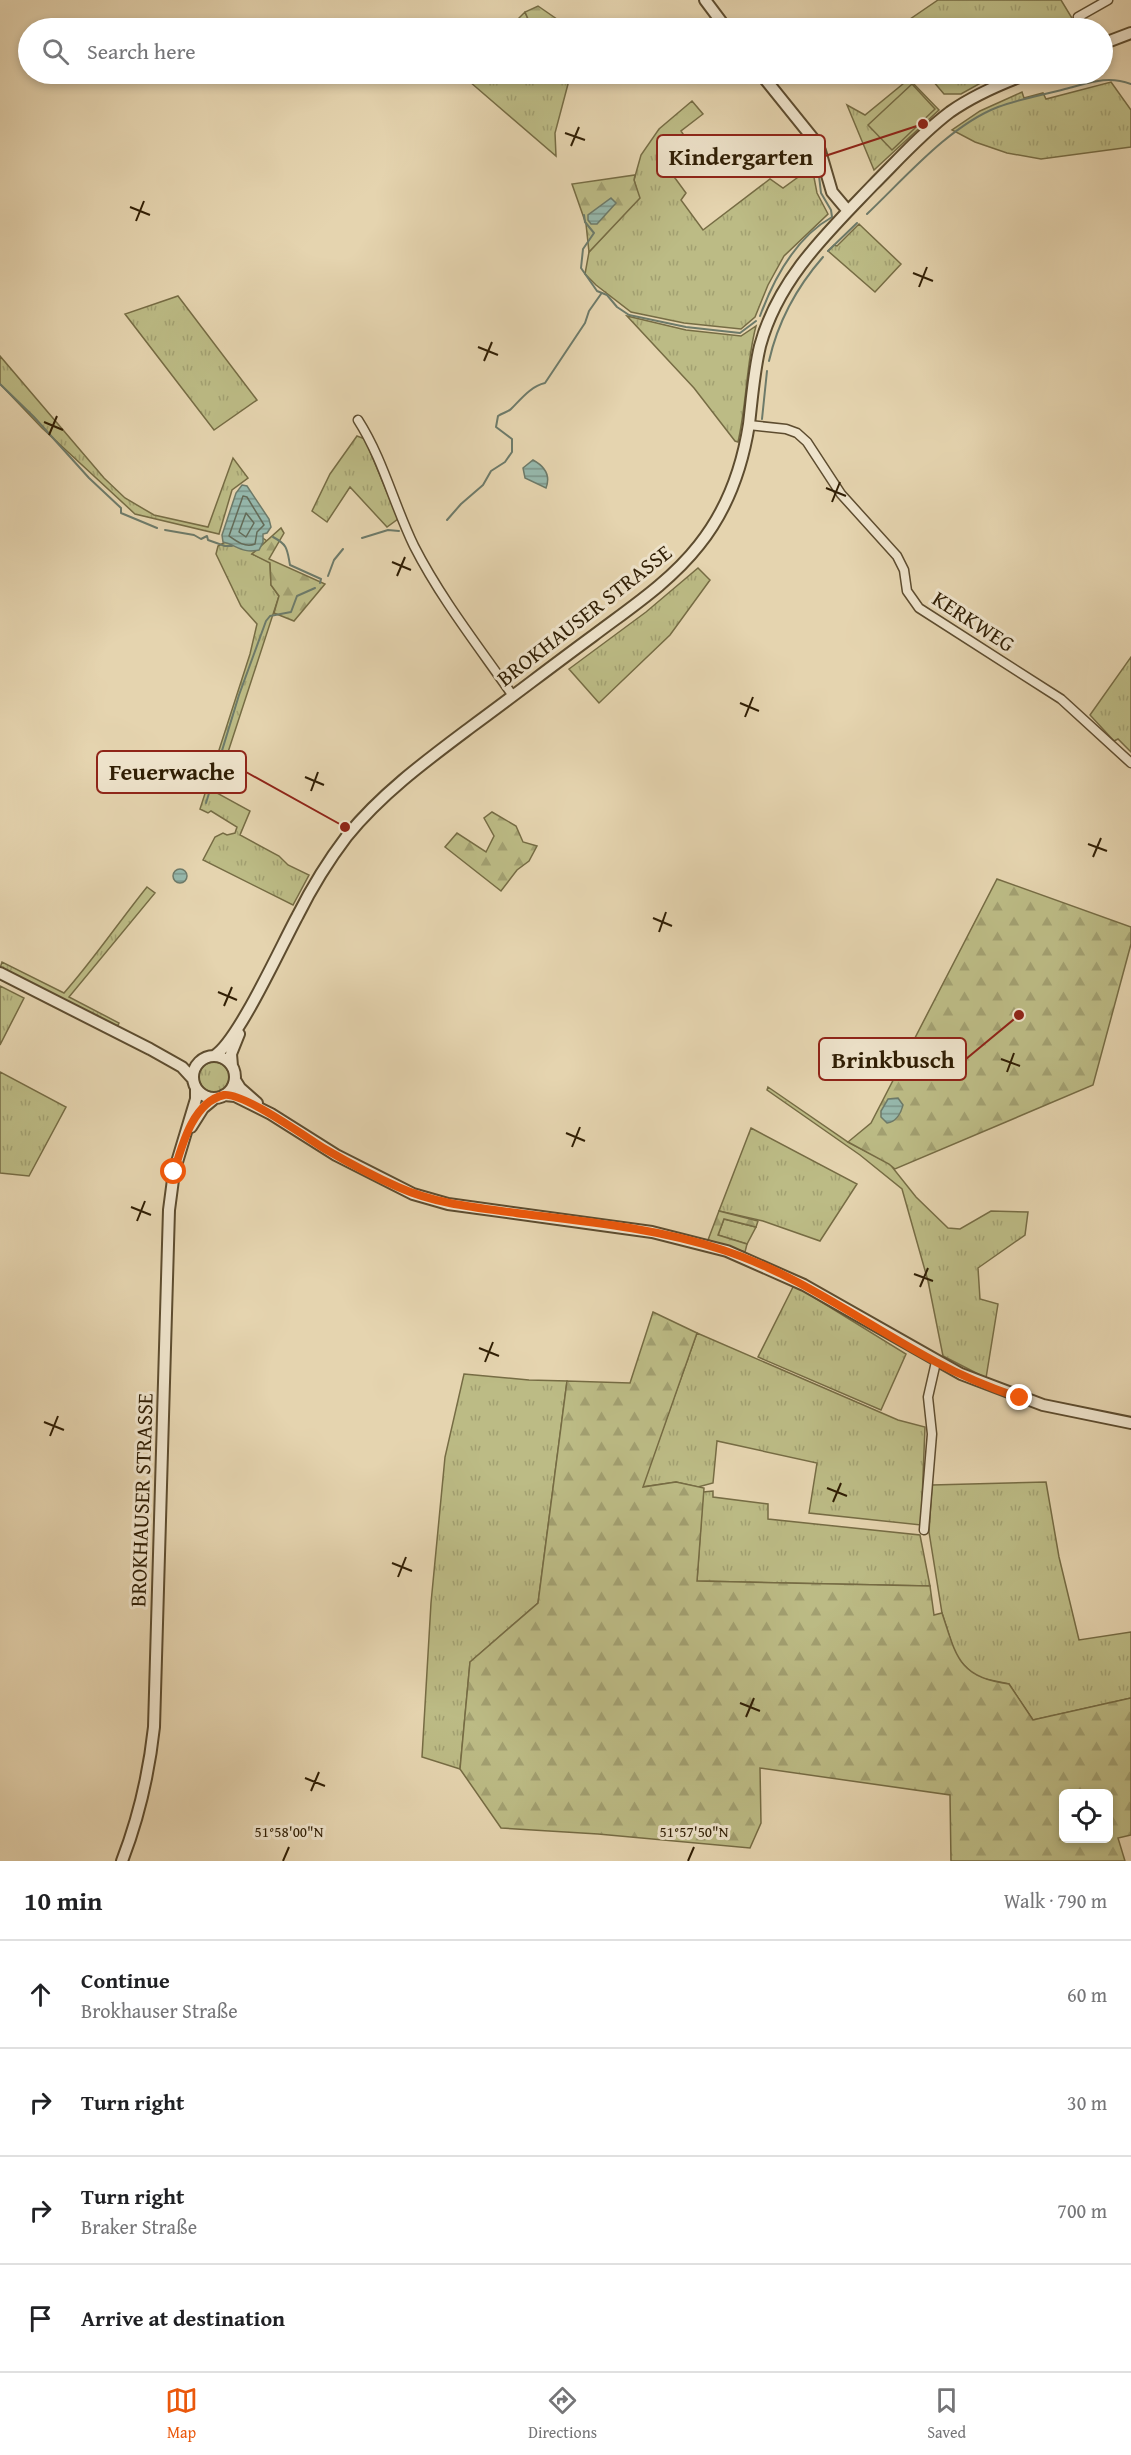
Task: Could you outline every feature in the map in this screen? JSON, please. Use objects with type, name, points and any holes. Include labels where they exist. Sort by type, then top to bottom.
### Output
[{"type":"street","points":[[705,0],[718,18]]},
{"type":"street","points":[[1079,18],[1108,0]]},
{"type":"street","points":[[1113,40],[1131,33]]},
{"type":"street","points":[[769,84],[815,141],[832,192],[848,211]]},
{"type":"street","name":"BROKHAUSER STRASSE","points":[[214,1056],[222,1050],[249,1008],[318,877],[354,828],[376,804],[406,776],[648,595],[693,552],[724,507],[740,468],[749,425],[756,363],[773,311],[793,274],[848,211],[923,135],[943,118],[1000,84]]},
{"type":"street","points":[[358,420],[369,437],[413,545],[434,582],[513,696]]},
{"type":"street","name":"KERKWEG","points":[[749,425],[786,429],[802,437],[841,494],[897,556],[904,570],[907,591],[919,608],[1062,699],[1131,763]]},
{"type":"street","points":[[0,973],[150,1049],[187,1071],[204,1096],[235,1096],[271,1114],[336,1155],[396,1186],[429,1199],[652,1232],[704,1244],[741,1256],[804,1285],[936,1362],[1020,1398],[1131,1423]]},
{"type":"street","name":"BROKHAUSER STRASSE","points":[[232,1066],[231,1054],[249,1008]]},
{"type":"street","points":[[150,1049],[190,1062],[214,1056],[227,1061],[232,1066],[235,1080],[240,1088],[271,1114]]},
{"type":"street","points":[[194,1083],[194,1072],[201,1061]]},
{"type":"street","points":[[220,1097],[233,1086],[235,1080]]},
{"type":"street","name":"BROKHAUSER STRASSE","points":[[122,1861],[148,1774],[154,1727],[169,1210],[174,1172],[196,1099],[194,1083]]},
{"type":"street","name":"BROKHAUSER STRASSE","points":[[184,1138],[203,1108],[220,1097]]},
{"type":"street","points":[[924,1530],[932,1434],[927,1397],[936,1362]]},
{"type":"green space","points":[[938,0],[1061,0],[1072,18],[912,18]]},
{"type":"green space","points":[[538,6],[555,18],[528,18],[525,12]]},
{"type":"green space","points":[[525,12],[528,18],[519,18]]},
{"type":"green space","points":[[472,84],[568,84],[555,133],[556,156]]},
{"type":"green space","points":[[903,84],[914,84],[939,110],[874,170],[847,105],[865,115]]},
{"type":"green space","points":[[912,84],[935,109],[892,150],[868,125]]},
{"type":"green space","points":[[936,84],[979,84],[961,94],[944,94]]},
{"type":"green space","points":[[1103,84],[1112,84],[1131,110],[1131,147],[1041,159],[1007,153],[975,142],[952,130],[980,111],[1022,92],[1024,98],[1043,93],[1046,99]]},
{"type":"green space","points":[[692,101],[703,114],[681,131],[689,143],[673,155],[681,172],[675,178],[686,193],[681,200],[703,230],[770,179],[783,188],[812,167],[817,193],[828,214],[784,256],[768,285],[755,317],[741,329],[684,323],[631,312],[585,274],[589,252],[639,198],[634,180],[641,155],[659,129]]},
{"type":"green space","points":[[635,175],[634,180],[640,198],[589,252],[586,224],[572,184]]},
{"type":"green space","points":[[859,224],[901,264],[875,292],[828,251],[834,245],[837,246]]},
{"type":"green space","points":[[178,296],[257,400],[214,430],[125,314]]},
{"type":"green space","points":[[627,316],[686,330],[741,336],[756,326],[738,442],[694,388]]},
{"type":"green space","points":[[0,356],[104,478],[125,498],[154,515],[208,527],[233,458],[248,478],[232,490],[219,534],[135,514],[42,428],[0,384]]},
{"type":"green space","points":[[357,436],[365,439],[398,519],[387,527],[350,487],[327,522],[312,511],[330,474]]},
{"type":"green space","points":[[281,528],[284,533],[269,559],[325,584],[294,621],[274,613],[279,596],[271,585],[270,563],[252,554]]},
{"type":"green space","points":[[257,534],[267,541],[252,554],[270,562],[271,585],[279,596],[215,792],[250,811],[240,835],[279,856],[288,865],[309,875],[293,905],[203,860],[215,837],[223,833],[227,835],[235,833],[237,827],[211,811],[208,813],[200,809],[250,654],[257,624],[241,606],[216,554],[218,546],[229,540]]},
{"type":"green space","points":[[698,568],[710,580],[670,635],[599,703],[569,669],[646,612]]},
{"type":"green space","points":[[1131,657],[1131,752],[1118,739],[1114,741],[1090,715]]},
{"type":"green space","points":[[492,812],[516,826],[523,842],[537,846],[529,861],[517,870],[501,891],[445,847],[457,833],[486,852],[494,836],[484,818]]},
{"type":"green space","points":[[997,879],[1131,927],[1131,944],[1093,1085],[895,1169],[848,1142],[871,1123]]},
{"type":"green space","points":[[147,887],[155,893],[69,997],[119,1023],[117,1027],[0,968],[2,962],[64,993]]},
{"type":"green space","points":[[0,986],[24,998],[0,1045]]},
{"type":"green space","points":[[214,1062],[225,1066],[229,1077],[225,1088],[214,1092],[203,1088],[199,1077],[203,1066]]},
{"type":"green space","points":[[0,1072],[66,1107],[29,1176],[0,1173]]},
{"type":"green space","points":[[768,1087],[848,1142],[889,1163],[916,1197],[948,1228],[960,1229],[991,1211],[1028,1212],[1025,1235],[978,1268],[980,1299],[998,1304],[986,1378],[943,1356],[928,1281],[902,1189],[860,1155],[767,1090]]},
{"type":"green space","points":[[751,1128],[857,1184],[820,1241],[763,1221],[719,1211]]},
{"type":"green space","points":[[719,1211],[758,1221],[756,1227],[724,1219],[718,1235],[747,1244],[745,1252],[708,1240]]},
{"type":"green space","points":[[724,1219],[756,1227],[747,1244],[718,1235]]},
{"type":"green space","points":[[794,1285],[906,1354],[881,1410],[758,1357]]},
{"type":"green space","points":[[653,1312],[697,1333],[643,1487],[676,1482],[704,1488],[697,1581],[930,1586],[934,1615],[942,1613],[951,1641],[962,1662],[979,1676],[1009,1684],[1033,1720],[1131,1698],[1131,1835],[1118,1838],[1125,1861],[951,1861],[950,1795],[760,1768],[761,1823],[750,1848],[501,1828],[460,1769],[470,1662],[538,1603],[567,1381],[630,1383]]},
{"type":"green space","points":[[697,1333],[898,1420],[925,1427],[921,1525],[809,1513],[817,1463],[717,1441],[713,1483],[698,1487],[676,1482],[642,1487]]},
{"type":"green space","points":[[464,1374],[567,1381],[538,1603],[470,1662],[460,1769],[422,1757],[431,1603],[445,1457]]},
{"type":"green space","points":[[1046,1482],[1059,1557],[1079,1640],[1131,1632],[1131,1698],[1033,1720],[1009,1684],[976,1677],[956,1657],[942,1613],[929,1532],[932,1485]]},
{"type":"green space","points":[[713,1491],[713,1497],[768,1504],[768,1519],[920,1535],[930,1586],[697,1581],[703,1492]]},
{"type":"water","points":[[611,198],[616,203],[597,224],[591,224],[588,215]]},
{"type":"water","points":[[533,460],[546,471],[548,479],[546,488],[525,478],[523,468]]},
{"type":"water","points":[[242,485],[247,486],[269,519],[271,527],[267,533],[263,534],[263,542],[259,550],[244,550],[223,542],[222,535],[236,493]]},
{"type":"water","points":[[180,869],[185,871],[187,876],[185,881],[180,883],[175,881],[173,876],[175,871]]},
{"type":"water","points":[[898,1098],[903,1105],[901,1111],[895,1119],[887,1123],[881,1117],[881,1111],[888,1099]]},
{"type":"waterway","points":[[1113,80],[1131,84]]},
{"type":"waterway","points":[[867,214],[928,154],[980,116],[1014,102],[1082,84]]},
{"type":"waterway","points":[[760,316],[787,260],[807,236],[832,217],[831,210],[821,193],[819,176]]},
{"type":"waterway","points":[[584,215],[585,222],[594,233],[583,249],[581,268],[597,291],[607,295],[617,307],[629,315],[686,327],[740,333],[756,321]]},
{"type":"waterway","points":[[828,251],[857,223]]},
{"type":"waterway","points":[[769,361],[777,332],[789,306],[804,281],[823,257]]},
{"type":"waterway","points":[[447,520],[483,485],[491,471],[505,462],[512,452],[512,439],[496,427],[498,416],[510,410],[531,390],[545,383],[585,323],[589,311],[601,294]]},
{"type":"waterway","points":[[762,419],[767,371]]},
{"type":"waterway","points":[[0,384],[34,417],[89,478],[121,508],[121,513],[157,528]]},
{"type":"waterway","points":[[165,530],[194,535],[201,539],[207,536],[208,540],[232,546]]},
{"type":"waterway","points":[[362,538],[388,530],[399,531]]},
{"type":"waterway","points":[[273,537],[282,542],[286,548],[290,565],[321,579],[320,583]]},
{"type":"waterway","points":[[328,576],[334,560],[343,549]]},
{"type":"waterway","points":[[206,803],[239,695],[266,621],[270,616],[291,612],[297,596],[315,588]]},
{"type":"place","name":"Kindergarten","points":[[923,124]]},
{"type":"place","name":"Feuerwache","points":[[345,827]]},
{"type":"place","name":"Brinkbusch","points":[[1019,1015]]},
{"type":"route","points":[[174,1172],[184,1138],[203,1108],[215,1098],[224,1095],[235,1096],[271,1114],[323,1148],[412,1194],[448,1204],[652,1232],[704,1244],[741,1256],[804,1285],[936,1362],[1020,1398]]}]
